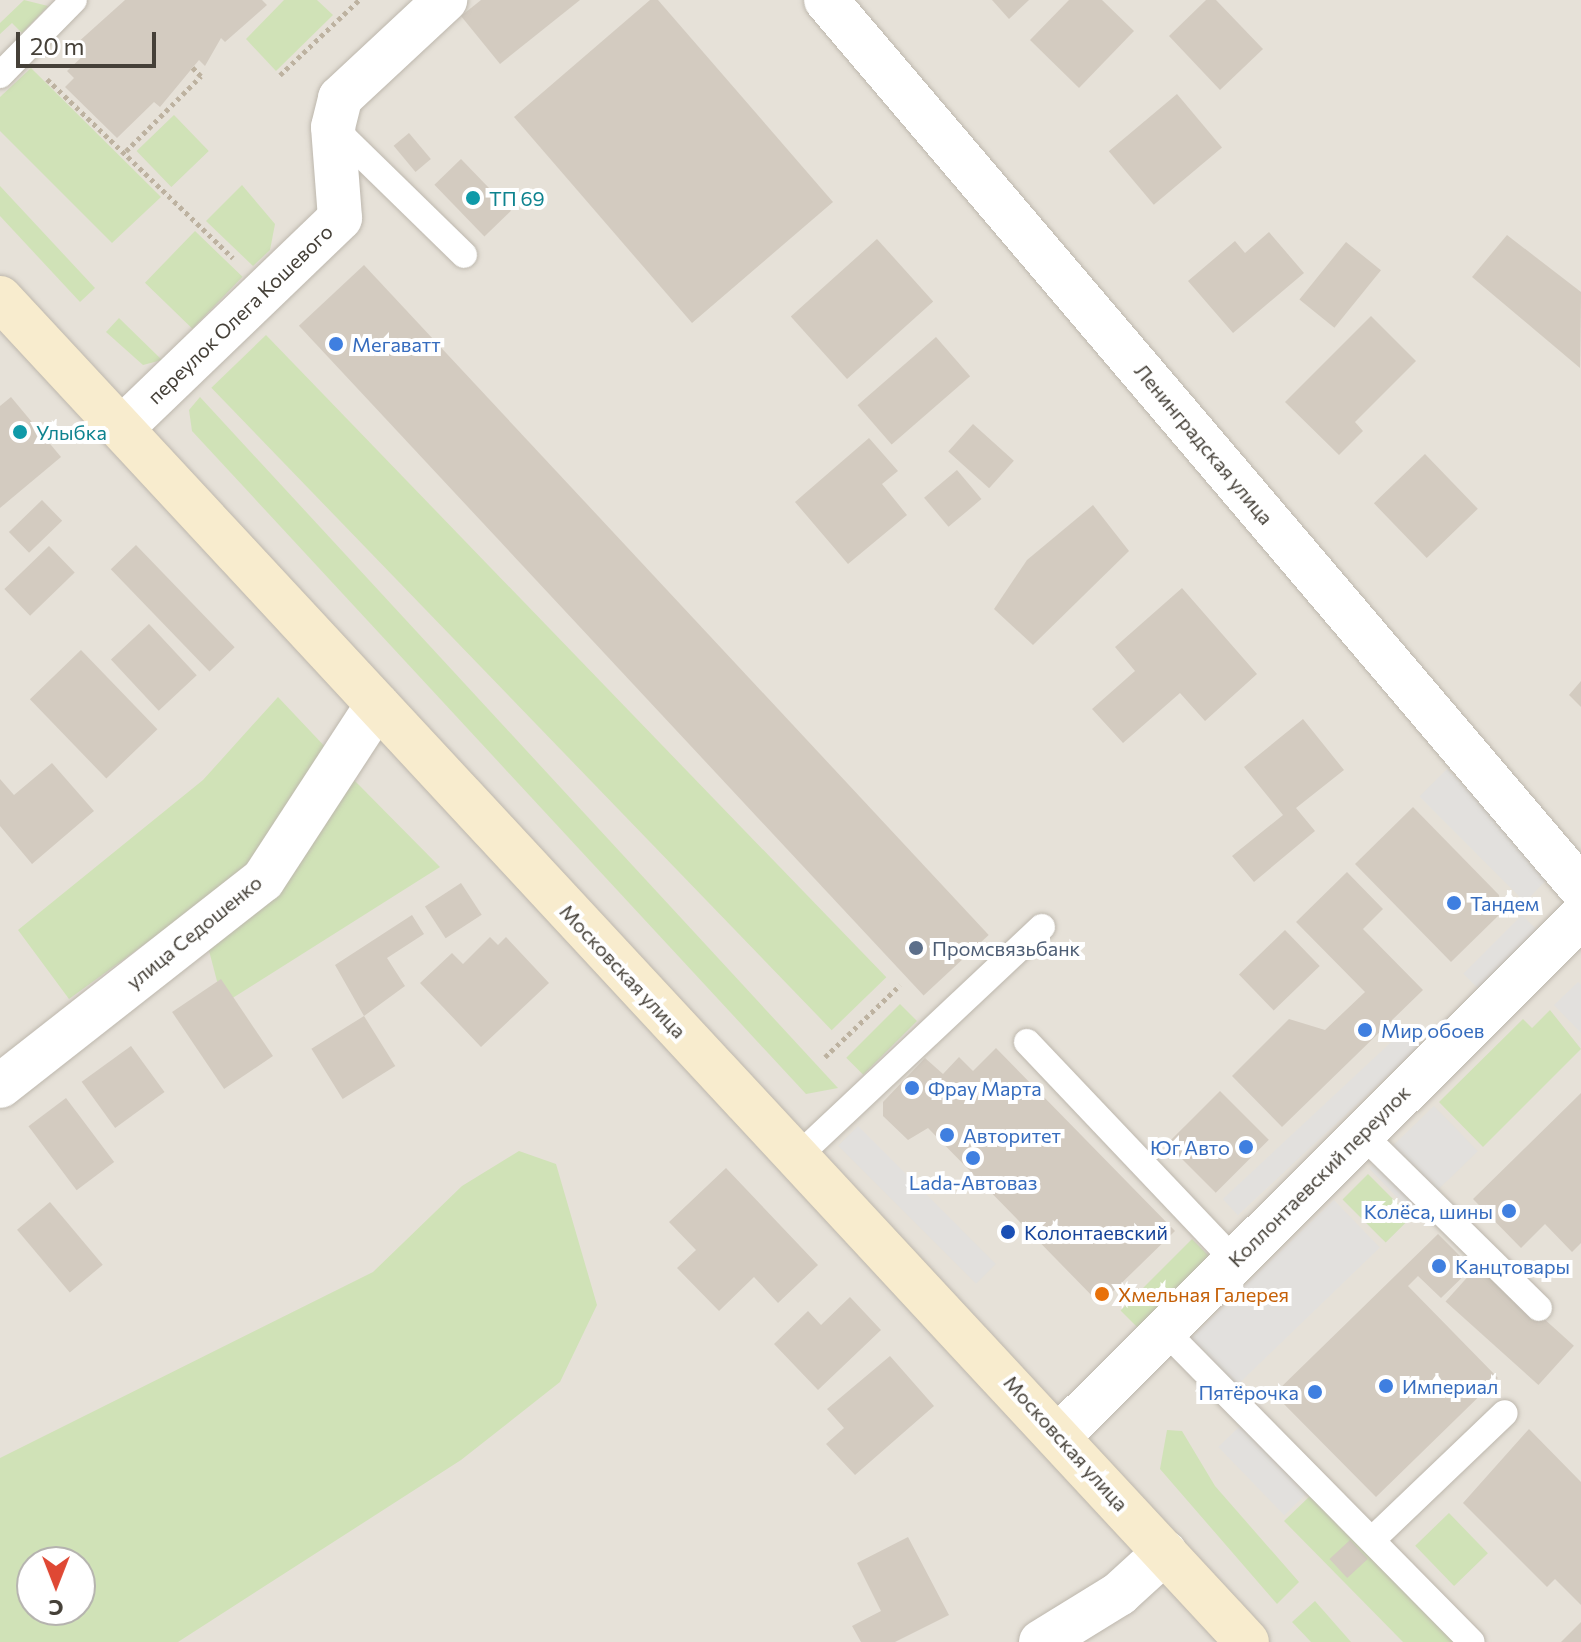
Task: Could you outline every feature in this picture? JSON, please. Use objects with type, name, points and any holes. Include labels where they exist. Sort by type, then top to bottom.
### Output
[{"type":"main road","name":"Московская улица","points":[[0,299],[123,427],[1247,1642]]},
{"type":"street","name":"Ленинградская улица","points":[[826,0],[1581,888]]},
{"type":"street","name":"переулок Олега Кошевого","points":[[123,427],[340,218],[333,127],[340,98],[425,6]]},
{"type":"street","name":"улица Седошенко","points":[[0,1086],[263,880],[377,705]]},
{"type":"street","name":"Коллонтаевский переулок","points":[[1058,1437],[1581,917]]},
{"type":"street","points":[[1041,1642],[1119,1594],[1165,1552]]},
{"type":"lane","points":[[0,75],[74,0]]},
{"type":"lane","points":[[333,127],[464,255]]},
{"type":"lane","points":[[797,1157],[1042,927]]},
{"type":"lane","points":[[1027,1042],[1234,1260]]},
{"type":"lane","points":[[1362,1134],[1539,1308]]},
{"type":"lane","points":[[1164,1330],[1472,1642]]},
{"type":"lane","points":[[1373,1539],[1505,1413]]},
{"type":"path","points":[[280,75],[359,0]]},
{"type":"path","points":[[21,54],[126,151],[265,289]]},
{"type":"path","points":[[126,151],[201,76],[192,67]]},
{"type":"path","points":[[825,1057],[900,985]]},
{"type":"shaded area","points":[[0,0],[1581,0],[1581,1642],[0,1642]]},
{"type":"shaded area","points":[[1447,769],[1552,874],[1525,902],[1419,797]]},
{"type":"shaded area","points":[[1522,915],[1537,930],[1478,989],[1463,974]]},
{"type":"shaded area","points":[[1578,982],[1581,985],[1581,1033],[1554,1005]]},
{"type":"shaded area","points":[[1402,1032],[1417,1048],[1238,1215],[1223,1199]]},
{"type":"shaded area","points":[[1434,1106],[1478,1151],[1413,1214],[1369,1169]]},
{"type":"shaded area","points":[[858,1126],[996,1264],[976,1284],[838,1146]]},
{"type":"shaded area","points":[[1334,1200],[1380,1247],[1221,1401],[1175,1354]]},
{"type":"shaded area","points":[[1242,1424],[1308,1492],[1284,1515],[1218,1447]]},
{"type":"green space","points":[[24,0],[48,6],[22,33],[12,23],[0,34],[0,23]]},
{"type":"green space","points":[[284,0],[317,0],[333,15],[276,71],[246,39]]},
{"type":"green space","points":[[31,68],[161,197],[112,243],[0,131],[0,97]]},
{"type":"green space","points":[[174,115],[209,151],[171,187],[137,151]]},
{"type":"green space","points":[[242,185],[275,224],[270,250],[253,266],[206,221]]},
{"type":"green space","points":[[0,186],[95,288],[80,302],[0,216]]},
{"type":"green space","points":[[195,231],[242,277],[192,329],[145,283]]},
{"type":"green space","points":[[119,318],[162,360],[143,365],[106,332]]},
{"type":"green space","points":[[266,335],[886,977],[832,1030],[211,388]]},
{"type":"green space","points":[[200,397],[838,1088],[806,1094],[192,431],[189,410]]},
{"type":"green space","points":[[278,697],[329,751],[247,870],[69,999],[18,930],[203,780]]},
{"type":"green space","points":[[354,780],[440,867],[223,1004],[207,943]]},
{"type":"green space","points":[[900,1004],[917,1021],[863,1075],[846,1058]]},
{"type":"green space","points":[[1550,1010],[1581,1049],[1483,1147],[1439,1102],[1523,1019],[1532,1028]]},
{"type":"green space","points":[[519,1151],[556,1164],[597,1305],[560,1382],[461,1460],[178,1642],[0,1642],[0,1458],[373,1272],[462,1186]]},
{"type":"green space","points":[[1368,1174],[1411,1217],[1386,1243],[1343,1199]]},
{"type":"green space","points":[[1192,1239],[1209,1256],[1138,1327],[1121,1310]]},
{"type":"green space","points":[[1167,1430],[1182,1431],[1215,1486],[1299,1582],[1277,1604],[1160,1469]]},
{"type":"green space","points":[[1311,1495],[1455,1642],[1403,1642],[1284,1521]]},
{"type":"green space","points":[[1449,1513],[1488,1553],[1454,1586],[1415,1546]]},
{"type":"green space","points":[[1315,1601],[1351,1642],[1311,1642],[1292,1622]]},
{"type":"building","points":[[125,0],[262,0],[267,5],[225,42],[221,38],[205,66],[199,60],[160,107],[154,102],[117,138],[65,87],[74,78],[67,71],[85,54],[76,44]]},
{"type":"building","points":[[481,0],[580,0],[500,64],[461,16]]},
{"type":"building","points":[[650,0],[658,0],[833,202],[692,323],[514,117]]},
{"type":"building","points":[[992,0],[1029,0],[1009,19]]},
{"type":"building","points":[[1069,0],[1102,0],[1134,31],[1079,88],[1030,40]]},
{"type":"building","points":[[1206,0],[1216,0],[1263,49],[1220,90],[1169,36]]},
{"type":"building","points":[[1177,94],[1222,148],[1154,205],[1109,151]]},
{"type":"building","points":[[409,133],[431,159],[416,172],[394,146]]},
{"type":"building","name":"ТП 69","points":[[461,159],[511,211],[484,236],[434,185]]},
{"type":"building","points":[[1269,232],[1304,273],[1233,333],[1188,281],[1235,241],[1245,253]]},
{"type":"building","points":[[1507,235],[1581,292],[1580,368],[1472,277]]},
{"type":"building","points":[[877,239],[933,301],[847,379],[791,317]]},
{"type":"building","points":[[1346,242],[1381,270],[1334,328],[1299,300]]},
{"type":"building","points":[[364,265],[989,935],[924,996],[299,326]]},
{"type":"building","points":[[1371,316],[1416,361],[1355,422],[1363,431],[1339,455],[1285,402]]},
{"type":"building","points":[[936,337],[970,376],[892,444],[858,405]]},
{"type":"building","name":"Улыбка","points":[[11,397],[61,457],[0,508],[0,406]]},
{"type":"building","points":[[973,424],[1014,461],[989,488],[948,451]]},
{"type":"building","points":[[869,438],[898,471],[882,484],[907,515],[848,564],[795,502]]},
{"type":"building","points":[[1425,454],[1478,509],[1427,558],[1374,503]]},
{"type":"building","points":[[957,470],[981,499],[948,527],[924,498]]},
{"type":"building","points":[[42,500],[62,521],[29,553],[9,532]]},
{"type":"building","points":[[1093,505],[1129,551],[1033,645],[994,609],[1027,560]]},
{"type":"building","points":[[136,545],[235,647],[209,671],[111,569]]},
{"type":"building","points":[[49,546],[75,573],[30,616],[4,589]]},
{"type":"building","points":[[1182,588],[1257,674],[1205,721],[1180,693],[1123,743],[1092,709],[1135,671],[1115,647]]},
{"type":"building","points":[[149,624],[197,675],[159,711],[111,659]]},
{"type":"building","points":[[81,650],[157,729],[106,778],[30,699]]},
{"type":"building","points":[[1581,681],[1581,707],[1569,695]]},
{"type":"building","points":[[1303,719],[1344,770],[1296,808],[1315,831],[1254,882],[1232,856],[1283,815],[1244,767]]},
{"type":"building","points":[[52,763],[94,811],[32,864],[0,826],[0,779],[14,795]]},
{"type":"building","points":[[1413,807],[1499,895],[1500,914],[1451,962],[1355,864]]},
{"type":"building","points":[[1347,872],[1383,909],[1363,929],[1423,990],[1282,1127],[1232,1076],[1289,1019],[1325,1030],[1365,992],[1296,922]]},
{"type":"building","points":[[461,883],[482,915],[446,938],[425,906]]},
{"type":"building","points":[[412,915],[424,934],[387,958],[405,986],[364,1016],[335,965]]},
{"type":"building","points":[[1285,930],[1320,966],[1274,1010],[1239,974]]},
{"type":"building","points":[[490,937],[498,945],[506,937],[549,983],[481,1047],[420,983],[452,953],[463,964]]},
{"type":"building","points":[[221,979],[273,1056],[224,1089],[172,1012]]},
{"type":"building","points":[[364,1016],[395,1066],[343,1099],[311,1049]]},
{"type":"building","points":[[131,1046],[165,1092],[115,1128],[82,1082]]},
{"type":"building","points":[[996,1048],[1175,1231],[1100,1304],[928,1128],[908,1140],[883,1116],[883,1102],[925,1058],[943,1074],[959,1057],[973,1071]]},
{"type":"building","points":[[1220,1091],[1269,1140],[1216,1193],[1167,1144]]},
{"type":"building","points":[[1581,1093],[1581,1243],[1572,1252],[1545,1224],[1521,1248],[1473,1199]]},
{"type":"building","points":[[66,1098],[114,1162],[77,1190],[28,1126]]},
{"type":"building","points":[[726,1168],[818,1265],[778,1303],[754,1277],[719,1311],[677,1268],[696,1250],[669,1222]]},
{"type":"building","points":[[50,1202],[103,1265],[70,1292],[17,1230]]},
{"type":"building","name":"Империал","points":[[1438,1234],[1472,1268],[1441,1298],[1418,1276],[1408,1286],[1498,1378],[1376,1497],[1274,1394]]},
{"type":"building","points":[[1481,1262],[1574,1346],[1538,1385],[1446,1301]]},
{"type":"building","points":[[850,1297],[881,1330],[818,1390],[774,1344],[808,1311],[821,1325]]},
{"type":"building","points":[[890,1356],[934,1406],[855,1475],[826,1444],[844,1428],[827,1409]]},
{"type":"building","points":[[1529,1429],[1581,1482],[1581,1605],[1555,1579],[1547,1587],[1463,1503]]},
{"type":"building","points":[[908,1537],[949,1615],[895,1642],[861,1642],[852,1626],[881,1611],[857,1563]]},
{"type":"building","points":[[1350,1540],[1368,1559],[1347,1578],[1330,1559]]},
{"type":"building","points":[[1581,1622],[1581,1642],[1561,1642]]},
{"type":"place","name":"ТП 69","points":[[473,198]]},
{"type":"place","name":"Мегаватт","points":[[336,344]]},
{"type":"place","name":"Улыбка","points":[[20,432]]},
{"type":"place","name":"Тандем","points":[[1454,903]]},
{"type":"place","name":"Промсвязьбанк","points":[[916,948]]},
{"type":"place","name":"Мир обоев","points":[[1365,1030]]},
{"type":"place","name":"Фрау Марта","points":[[912,1088]]},
{"type":"place","name":"Авторитет","points":[[947,1135]]},
{"type":"place","name":"Юг Авто","points":[[1246,1147]]},
{"type":"place","name":"Lada-Автоваз","points":[[973,1158]]},
{"type":"place","name":"Колёса, шины","points":[[1509,1211]]},
{"type":"place","name":"Колонтаевский","points":[[1008,1232]]},
{"type":"place","name":"Канцтовары","points":[[1439,1266]]},
{"type":"place","name":"Хмельная Галерея","points":[[1102,1294]]},
{"type":"place","name":"Империал","points":[[1386,1386]]},
{"type":"place","name":"Пятёрочка","points":[[1315,1392]]}]
